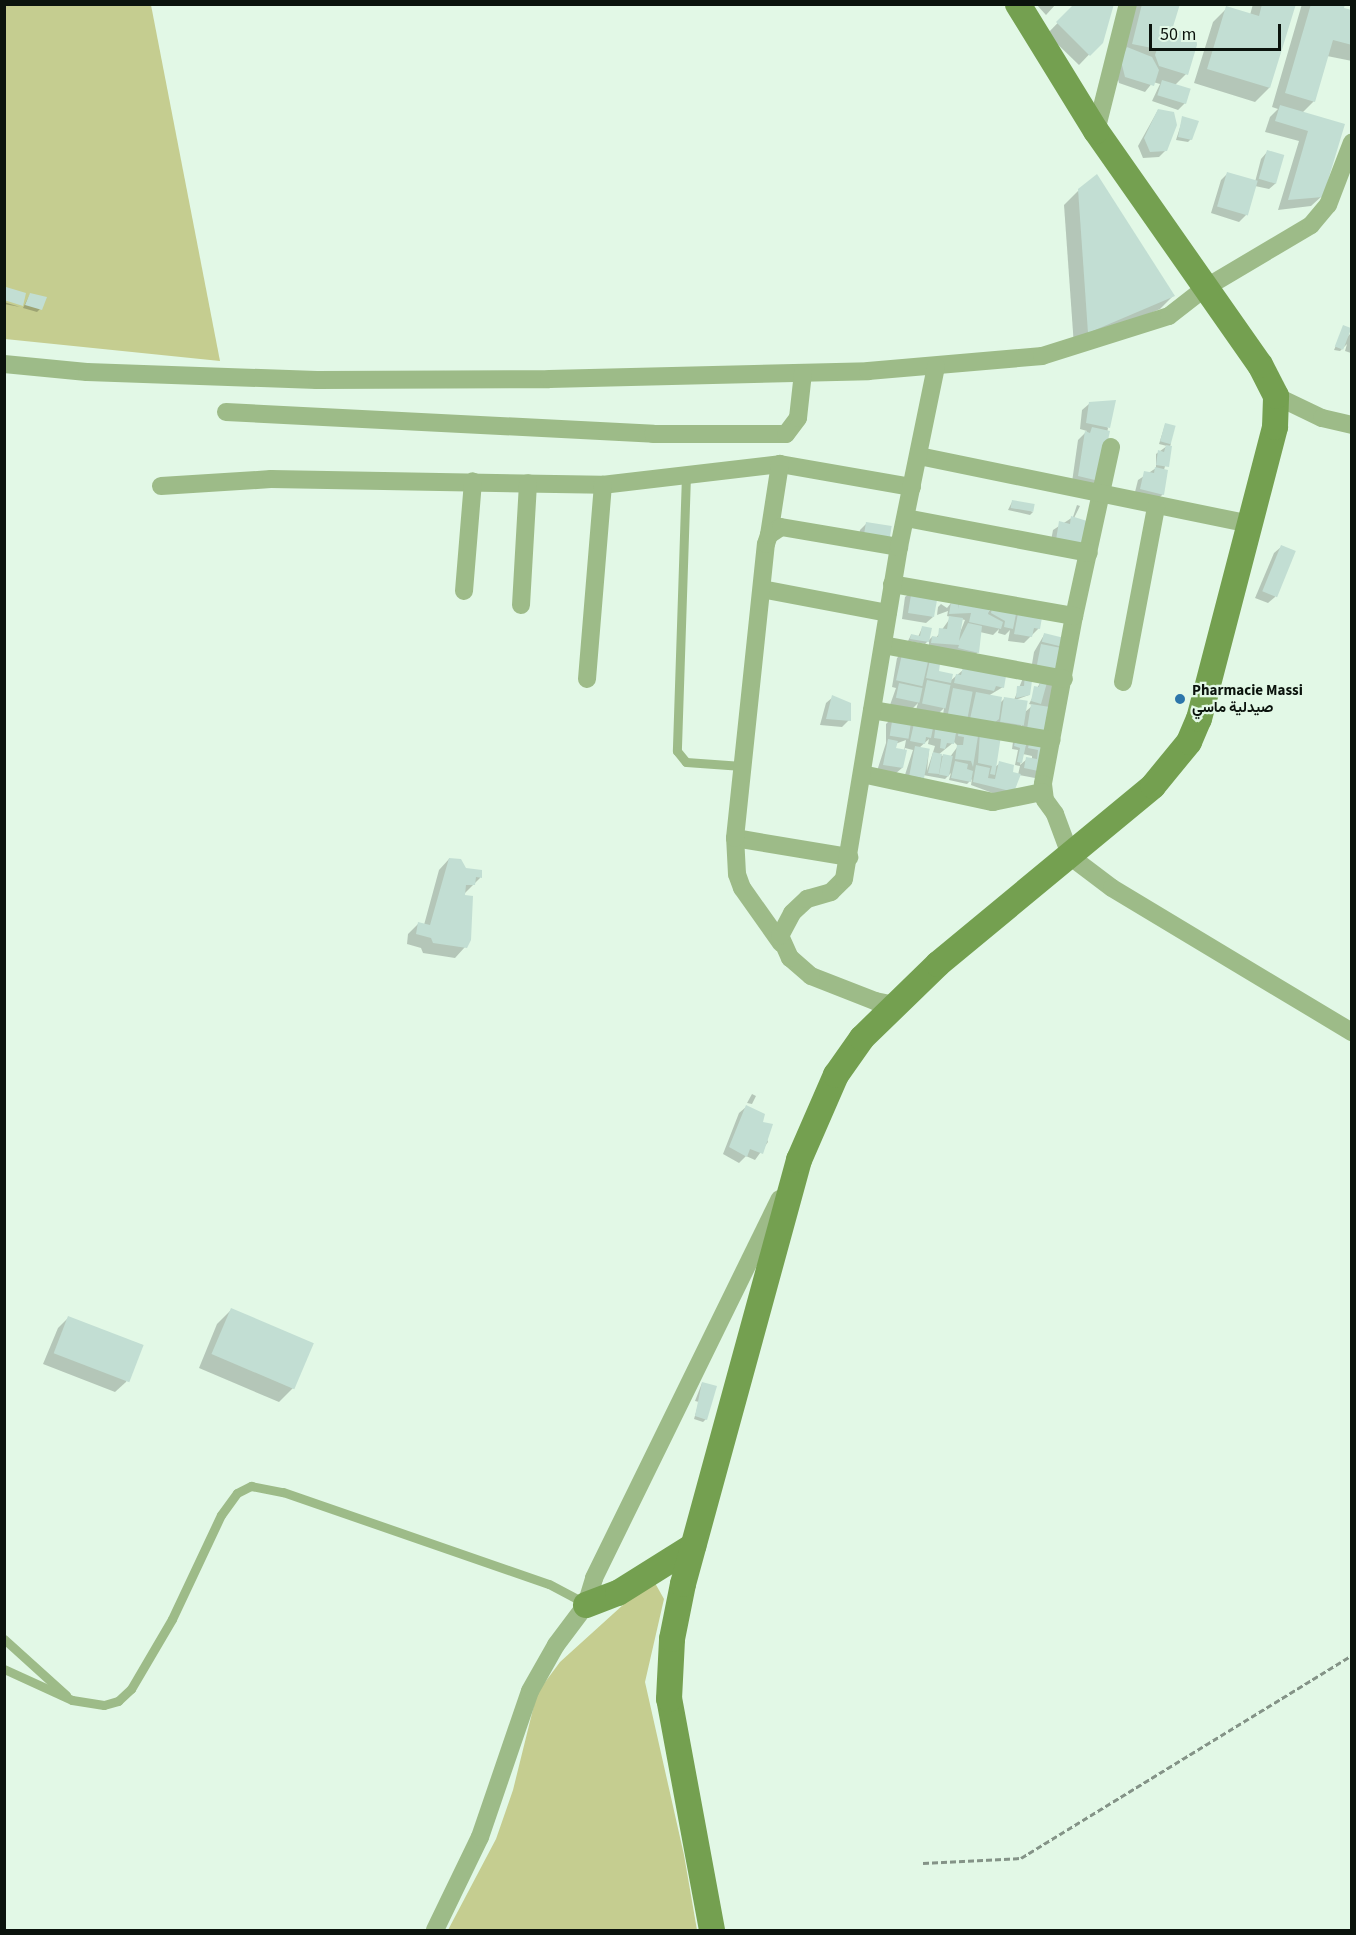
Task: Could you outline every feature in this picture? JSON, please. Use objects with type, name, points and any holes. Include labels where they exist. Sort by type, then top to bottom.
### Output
[{"type":"street","points":[[435,1930],[480,1837],[530,1691],[556,1645],[586,1605],[599,1568],[800,1160],[845,1059],[895,1005],[938,964],[1071,857],[1157,782],[1189,742],[1251,524],[1275,427],[1276,396],[1260,365],[1096,131],[1018,4]]},
{"type":"street","points":[[1096,131],[1128,4]]},
{"type":"street","points":[[4,364],[87,372],[317,380],[803,373],[1007,362],[1068,350],[1169,316],[1205,288],[1311,225],[1332,196],[1352,141]]},
{"type":"street","points":[[781,943],[783,927],[807,899],[839,888],[849,857],[892,584],[936,367]]},
{"type":"street","points":[[226,412],[653,434],[786,434],[798,418],[803,373]]},
{"type":"street","points":[[1276,396],[1323,418],[1352,425]]},
{"type":"street","points":[[1111,447],[1074,616],[1042,792],[1071,857],[1112,888],[1352,1032]]},
{"type":"street","points":[[919,456],[1101,492],[1156,507],[1251,524]]},
{"type":"street","points":[[161,486],[272,479],[603,485],[780,464],[912,487]]},
{"type":"street","points":[[780,464],[762,589],[742,766],[735,838],[737,874],[742,888],[797,966],[826,984],[895,1005]]},
{"type":"street","points":[[464,591],[473,481]]},
{"type":"street","points":[[521,605],[528,483]]},
{"type":"street","points":[[587,679],[603,485]]},
{"type":"street","points":[[1123,682],[1156,507]]},
{"type":"street","points":[[906,518],[1089,553]]},
{"type":"street","points":[[770,535],[781,527],[899,547]]},
{"type":"street","points":[[892,584],[1074,616]]},
{"type":"street","points":[[762,589],[888,613]]},
{"type":"street","points":[[884,645],[1064,679]]},
{"type":"street","points":[[872,710],[1052,740]]},
{"type":"street","points":[[862,774],[993,802],[1042,792]]},
{"type":"street","points":[[735,838],[849,857]]},
{"type":"street","points":[[712,1930],[669,1699],[672,1639],[693,1546],[800,1160]]},
{"type":"street","points":[[586,1605],[618,1593],[693,1546]]},
{"type":"lane","points":[[686,475],[677,751],[686,762],[742,766]]},
{"type":"lane","points":[[4,1668],[72,1700],[104,1705],[118,1701],[131,1689],[172,1619],[221,1515],[237,1493],[251,1486],[283,1492],[549,1584],[586,1605]]},
{"type":"lane","points":[[4,1639],[72,1700]]},
{"type":"path","points":[[923,1863],[1022,1858],[1352,1655]]},
{"type":"green space","points":[[5,5],[151,5],[220,361],[5,339]]},
{"type":"green space","points":[[655,1583],[664,1599],[645,1682],[684,1855],[697,1930],[448,1930],[496,1839],[513,1790],[537,1693],[560,1662],[645,1585]]},
{"type":"building","points":[[1074,4],[1114,4],[1103,43],[1090,56],[1056,22]]},
{"type":"building","points":[[1142,4],[1180,4],[1172,30],[1196,33],[1197,45],[1188,75],[1159,66],[1155,55],[1157,49],[1132,44]]},
{"type":"building","points":[[1262,4],[1296,4],[1270,88],[1207,69],[1226,6],[1259,16]]},
{"type":"building","points":[[1311,4],[1345,4],[1344,8],[1352,10],[1352,45],[1333,40],[1315,102],[1285,93]]},
{"type":"building","points":[[1127,47],[1152,57],[1159,70],[1154,86],[1125,77],[1121,61]]},
{"type":"building","points":[[1162,80],[1191,89],[1186,104],[1157,95]]},
{"type":"building","points":[[1280,105],[1345,124],[1323,197],[1288,200],[1308,131],[1275,121]]},
{"type":"building","points":[[1158,109],[1174,112],[1177,125],[1167,151],[1150,152],[1144,138]]},
{"type":"building","points":[[1182,116],[1199,121],[1192,140],[1178,137]]},
{"type":"building","points":[[1267,150],[1284,155],[1276,184],[1259,179]]},
{"type":"building","points":[[1227,172],[1258,181],[1248,215],[1217,207]]},
{"type":"building","points":[[1097,174],[1175,296],[1088,333],[1078,189]]},
{"type":"building","points":[[6,287],[26,293],[23,306],[4,300]]},
{"type":"building","points":[[30,293],[47,297],[42,310],[25,305]]},
{"type":"building","points":[[1343,325],[1351,328],[1343,350],[1335,346]]},
{"type":"building","points":[[1116,400],[1110,428],[1086,423],[1089,402]]},
{"type":"building","points":[[1165,423],[1176,426],[1171,444],[1160,441]]},
{"type":"building","points":[[1092,427],[1110,431],[1099,481],[1078,476],[1085,431],[1090,433]]},
{"type":"building","points":[[1166,445],[1172,446],[1169,467],[1156,465],[1158,450],[1164,452]]},
{"type":"building","points":[[1155,467],[1168,470],[1164,495],[1140,489],[1144,471],[1154,473]]},
{"type":"building","points":[[1012,500],[1035,504],[1033,512],[1011,508]]},
{"type":"building","points":[[1071,516],[1087,521],[1083,545],[1056,540],[1059,521],[1070,524]]},
{"type":"building","points":[[866,522],[892,526],[890,539],[864,535]]},
{"type":"building","points":[[1281,545],[1296,551],[1277,597],[1262,591]]},
{"type":"building","points":[[912,589],[937,600],[934,617],[908,613]]},
{"type":"building","points":[[959,601],[991,604],[988,614],[1003,622],[1001,629],[969,622],[971,613],[949,614],[951,602],[958,603],[958,609]]},
{"type":"building","points":[[993,604],[1017,609],[1013,629],[1004,627],[1005,621],[991,613]]},
{"type":"building","points":[[1019,608],[1043,612],[1040,629],[1034,628],[1032,637],[1014,634]]},
{"type":"building","points":[[949,616],[963,618],[959,641],[968,623],[982,626],[979,653],[958,648],[959,645],[931,643],[932,636],[938,637],[939,628],[947,629]]},
{"type":"building","points":[[922,626],[932,628],[929,642],[910,639],[911,634],[920,636]]},
{"type":"building","points":[[1044,633],[1068,639],[1066,648],[1042,642]]},
{"type":"building","points":[[1041,644],[1067,649],[1062,673],[1036,668]]},
{"type":"building","points":[[903,650],[929,656],[922,686],[896,680]]},
{"type":"building","points":[[931,655],[941,657],[939,671],[953,674],[951,683],[926,678]]},
{"type":"building","points":[[963,667],[1007,670],[1004,688],[996,686],[994,691],[954,683],[956,674],[961,675]]},
{"type":"building","points":[[1025,673],[1033,674],[1030,695],[1016,698],[1017,686],[1024,686]]},
{"type":"building","points":[[1041,677],[1048,679],[1041,704],[1031,701],[1034,686],[1039,687]]},
{"type":"building","points":[[927,680],[950,685],[945,708],[922,703]]},
{"type":"building","points":[[899,683],[922,688],[919,703],[896,698]]},
{"type":"building","points":[[953,688],[973,692],[967,718],[948,715]]},
{"type":"building","points":[[976,692],[1002,697],[999,719],[994,723],[970,719]]},
{"type":"building","points":[[832,695],[851,703],[851,721],[826,719]]},
{"type":"building","points":[[1004,697],[1028,701],[1024,725],[1000,722]]},
{"type":"building","points":[[1031,704],[1055,708],[1050,734],[1027,731]]},
{"type":"building","points":[[893,715],[912,718],[908,739],[890,736]]},
{"type":"building","points":[[915,719],[934,723],[931,738],[926,737],[925,744],[910,741]]},
{"type":"building","points":[[936,723],[957,727],[954,744],[947,743],[945,749],[940,748],[941,739],[934,738]]},
{"type":"building","points":[[959,727],[979,730],[973,767],[971,761],[955,759],[957,745],[963,745],[964,737],[958,736]]},
{"type":"building","points":[[980,731],[1001,736],[995,775],[990,774],[992,766],[978,763]]},
{"type":"building","points":[[1016,737],[1027,740],[1022,763],[1017,762],[1020,748],[1014,746]]},
{"type":"building","points":[[888,739],[898,741],[896,748],[907,750],[903,768],[883,765]]},
{"type":"building","points":[[1030,739],[1049,742],[1043,772],[1024,768],[1026,757],[1037,759],[1038,750],[1028,748]]},
{"type":"building","points":[[915,746],[930,749],[924,778],[909,775]]},
{"type":"building","points":[[933,752],[942,754],[939,774],[928,773]]},
{"type":"building","points":[[943,754],[953,756],[949,777],[939,775]]},
{"type":"building","points":[[955,761],[968,764],[967,769],[973,771],[971,782],[951,778]]},
{"type":"building","points":[[999,761],[1014,765],[1013,772],[1021,774],[1014,792],[973,782],[976,765],[990,768],[988,778],[995,779]]},
{"type":"building","points":[[449,858],[461,859],[466,868],[482,870],[482,878],[476,877],[475,885],[466,885],[465,895],[473,896],[471,940],[467,948],[433,943],[431,938],[416,934],[418,922],[430,925]]},
{"type":"building","points":[[746,1105],[765,1114],[763,1122],[773,1124],[763,1154],[750,1149],[747,1157],[729,1147]]},
{"type":"building","points":[[231,1308],[314,1343],[294,1389],[211,1354]]},
{"type":"building","points":[[68,1316],[144,1345],[129,1382],[54,1353]]},
{"type":"building","points":[[702,1382],[717,1386],[707,1420],[695,1416]]},
{"type":"place","name":"Pharmacie Massi صيدلية ماسي","points":[[1180,699]]}]
